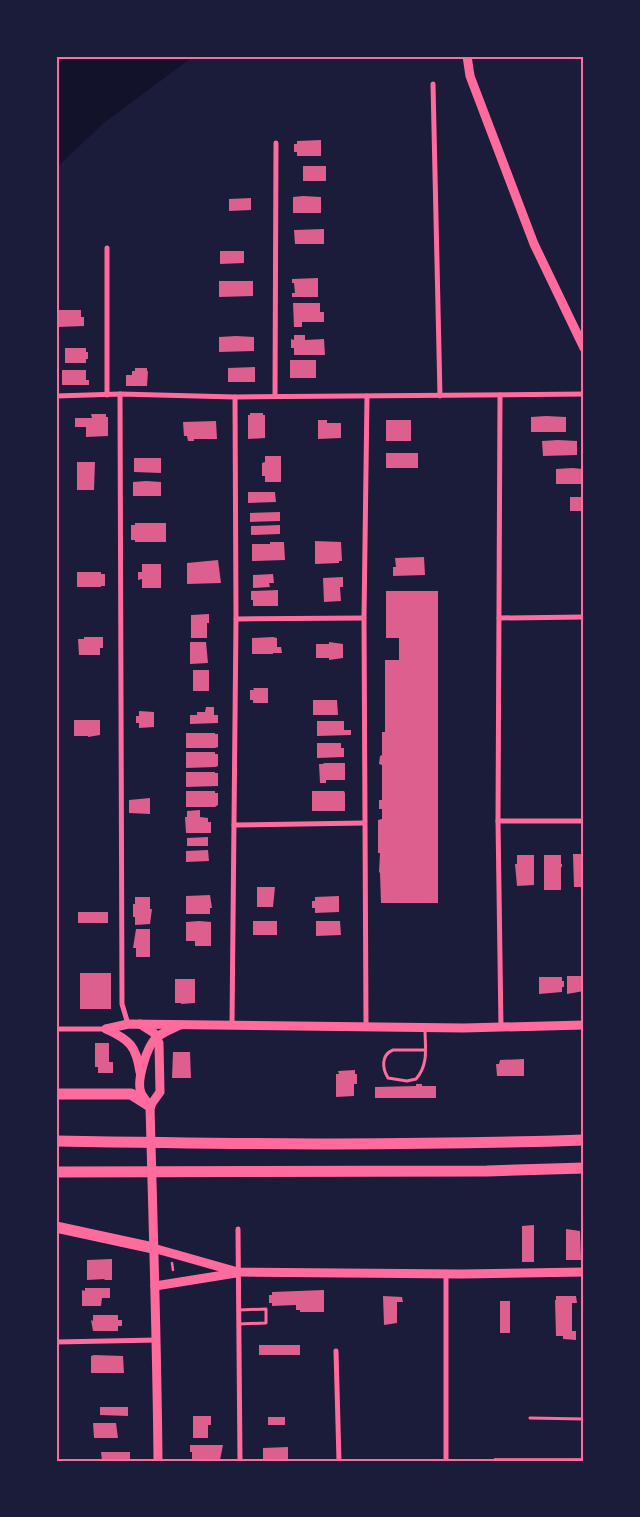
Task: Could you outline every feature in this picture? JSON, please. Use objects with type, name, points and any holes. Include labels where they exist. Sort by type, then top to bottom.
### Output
[{"type":"highway","points":[[56,1094],[130,1094],[150,1106]]},
{"type":"highway","points":[[56,1141],[324,1144],[490,1143],[584,1140]]},
{"type":"highway","points":[[56,1172],[478,1171],[584,1168]]},
{"type":"highway","points":[[56,1228],[153,1248]]},
{"type":"main road","points":[[467,56],[470,76],[534,244],[584,348]]},
{"type":"main road","points":[[139,1023],[157,1036],[159,1043],[160,1092],[150,1106]]},
{"type":"main road","points":[[106,1029],[139,1023],[501,1027],[584,1024]]},
{"type":"main road","points":[[140,1078],[148,1049],[157,1036],[182,1024]]},
{"type":"main road","points":[[106,1029],[122,1036],[134,1047],[137,1056],[141,1092],[150,1106],[157,1340],[158,1461]]},
{"type":"main road","points":[[153,1248],[238,1272]]},
{"type":"main road","points":[[155,1286],[238,1272],[446,1274],[584,1272]]},
{"type":"street","points":[[433,84],[440,396]]},
{"type":"street","points":[[275,396],[276,143]]},
{"type":"street","points":[[106,395],[107,248]]},
{"type":"street","points":[[120,394],[122,1004],[128,1024]]},
{"type":"street","points":[[56,396],[120,394],[235,397],[584,394]]},
{"type":"street","points":[[500,395],[498,821],[501,1027]]},
{"type":"street","points":[[366,1025],[364,618],[367,396]]},
{"type":"street","points":[[232,1024],[236,619],[235,397]]},
{"type":"street","points":[[499,618],[584,617]]},
{"type":"street","points":[[236,619],[364,618]]},
{"type":"street","points":[[498,821],[584,821]]},
{"type":"street","points":[[234,825],[364,823]]},
{"type":"street","points":[[56,1029],[106,1029]]},
{"type":"street","points":[[238,1230],[240,1461]]},
{"type":"street","points":[[446,1274],[446,1461]]},
{"type":"street","points":[[56,1342],[157,1340]]},
{"type":"street","points":[[336,1351],[339,1461]]},
{"type":"lane","points":[[424,1026],[425,1050],[425,1065],[416,1080],[407,1081],[388,1078],[384,1069],[385,1055],[393,1050],[425,1050]]},
{"type":"lane","points":[[239,1310],[266,1309],[266,1323],[239,1324]]},
{"type":"lane","points":[[530,1418],[584,1419]]},
{"type":"shaded area","points":[[56,56],[194,56],[105,122],[56,168]]},
{"type":"building","points":[[321,140],[321,156],[297,156],[297,152],[294,152],[294,144],[297,144],[297,141]]},
{"type":"building","points":[[303,166],[326,166],[326,181],[303,181]]},
{"type":"building","points":[[293,197],[321,197],[321,213],[293,213]]},
{"type":"building","points":[[251,198],[251,210],[229,211],[229,199]]},
{"type":"building","points":[[324,229],[324,244],[295,244],[294,230]]},
{"type":"building","points":[[220,251],[244,251],[244,263],[220,264]]},
{"type":"building","points":[[318,278],[318,297],[292,297],[292,293],[295,293],[292,279]]},
{"type":"building","points":[[219,281],[253,281],[253,296],[219,297]]},
{"type":"building","points":[[293,303],[320,303],[320,312],[324,312],[324,322],[302,322],[302,327],[294,327]]},
{"type":"building","points":[[58,310],[81,310],[81,317],[84,317],[84,326],[58,327]]},
{"type":"building","points":[[294,335],[305,335],[305,340],[324,339],[325,355],[294,355],[294,348],[291,348],[291,339],[294,340]]},
{"type":"building","points":[[219,337],[254,337],[254,351],[219,352]]},
{"type":"building","points":[[65,348],[86,348],[88,359],[86,359],[86,363],[65,363]]},
{"type":"building","points":[[290,360],[316,360],[316,378],[290,378]]},
{"type":"building","points":[[255,367],[255,382],[228,382],[228,368]]},
{"type":"building","points":[[135,368],[147,368],[147,386],[126,386],[126,375],[132,375],[132,371],[135,371]]},
{"type":"building","points":[[62,370],[86,370],[86,380],[89,380],[89,385],[62,385]]},
{"type":"building","points":[[250,413],[263,413],[265,415],[265,438],[248,439],[248,415]]},
{"type":"building","points":[[91,414],[106,414],[106,417],[108,417],[108,436],[86,437],[86,427],[75,427],[75,418],[92,418]]},
{"type":"building","points":[[531,417],[566,417],[566,432],[531,432]]},
{"type":"building","points":[[318,420],[327,420],[327,423],[341,423],[341,438],[318,439]]},
{"type":"building","points":[[386,420],[411,420],[411,441],[386,441]]},
{"type":"building","points":[[216,421],[217,439],[194,439],[194,441],[188,441],[187,436],[184,436],[183,422]]},
{"type":"building","points":[[542,441],[577,441],[577,455],[543,456]]},
{"type":"building","points":[[386,453],[418,453],[418,468],[386,468]]},
{"type":"building","points":[[265,456],[281,456],[281,482],[265,482],[265,476],[262,476],[262,463],[265,462]]},
{"type":"building","points":[[134,458],[161,458],[161,473],[134,472]]},
{"type":"building","points":[[77,462],[95,462],[94,490],[77,490]]},
{"type":"building","points":[[556,469],[584,469],[584,484],[556,484]]},
{"type":"building","points":[[133,482],[161,482],[161,496],[133,496]]},
{"type":"building","points":[[248,492],[275,492],[276,502],[248,503]]},
{"type":"building","points":[[570,497],[584,497],[584,511],[570,511]]},
{"type":"building","points":[[280,512],[280,521],[250,522],[250,513]]},
{"type":"building","points":[[135,523],[166,523],[166,542],[135,542],[135,540],[131,540],[131,525],[135,525]]},
{"type":"building","points":[[280,525],[280,534],[251,535],[251,526]]},
{"type":"building","points":[[315,541],[341,542],[342,561],[339,561],[339,563],[315,564]]},
{"type":"building","points":[[270,542],[284,542],[285,560],[252,561],[252,544],[270,544]]},
{"type":"building","points":[[424,557],[425,575],[393,576],[393,567],[396,567],[395,558]]},
{"type":"building","points":[[218,560],[221,583],[187,584],[187,563]]},
{"type":"building","points":[[142,564],[161,564],[161,588],[142,588],[142,579],[138,580],[138,572],[142,572]]},
{"type":"building","points":[[77,572],[101,572],[101,574],[105,574],[105,586],[77,587]]},
{"type":"building","points":[[273,574],[274,583],[269,583],[270,587],[253,588],[253,575]]},
{"type":"building","points":[[343,577],[343,587],[340,587],[341,601],[324,602],[323,578]]},
{"type":"building","points":[[278,590],[278,606],[253,606],[251,591]]},
{"type":"building","points":[[386,591],[438,591],[438,903],[381,903],[378,820],[382,819],[382,809],[379,809],[379,800],[382,800],[382,765],[379,764],[380,756],[382,755],[382,732],[385,732],[385,660],[399,660],[399,638],[386,638]]},
{"type":"building","points":[[209,614],[207,638],[191,638],[191,615]]},
{"type":"building","points":[[84,637],[103,637],[103,648],[100,648],[100,655],[79,655],[78,639],[84,639]]},
{"type":"building","points":[[252,638],[277,638],[277,647],[281,647],[282,653],[252,654]]},
{"type":"building","points":[[190,642],[206,642],[208,663],[190,664]]},
{"type":"building","points":[[329,642],[343,644],[343,658],[329,660],[329,658],[316,658],[316,644],[329,644]]},
{"type":"building","points":[[193,670],[209,670],[209,691],[193,691]]},
{"type":"building","points":[[253,688],[268,688],[268,703],[253,703],[253,700],[250,700],[250,690],[254,690]]},
{"type":"building","points":[[313,700],[337,700],[338,715],[313,715]]},
{"type":"building","points":[[206,707],[214,707],[214,715],[218,715],[218,723],[190,724],[190,715],[197,715],[197,712],[205,712]]},
{"type":"building","points":[[139,711],[154,712],[154,727],[139,728],[139,723],[136,723],[136,716],[139,716]]},
{"type":"building","points":[[74,720],[100,720],[100,735],[88,737],[74,736]]},
{"type":"building","points":[[317,721],[344,721],[344,730],[351,730],[351,735],[317,736]]},
{"type":"building","points":[[186,733],[218,734],[218,747],[186,748]]},
{"type":"building","points":[[317,743],[341,743],[341,748],[344,748],[344,757],[317,758]]},
{"type":"building","points":[[186,752],[215,752],[215,754],[218,754],[218,766],[186,768]]},
{"type":"building","points":[[345,763],[345,780],[326,780],[326,783],[320,783],[319,764]]},
{"type":"building","points":[[186,772],[218,773],[218,786],[186,787]]},
{"type":"building","points":[[186,791],[215,791],[215,793],[218,793],[218,805],[215,807],[186,807]]},
{"type":"building","points":[[312,791],[344,791],[345,811],[312,811]]},
{"type":"building","points":[[150,798],[150,814],[129,813],[129,800]]},
{"type":"building","points":[[200,810],[200,817],[208,818],[208,822],[211,822],[211,833],[186,833],[185,817],[187,817],[187,811]]},
{"type":"building","points":[[208,837],[208,846],[187,846],[187,838]]},
{"type":"building","points":[[208,850],[209,861],[186,862],[186,851]]},
{"type":"building","points":[[573,854],[584,854],[584,887],[574,887]]},
{"type":"building","points":[[517,855],[534,855],[534,885],[517,886],[515,864],[517,864]]},
{"type":"building","points":[[544,855],[561,855],[561,890],[544,890]]},
{"type":"building","points":[[257,887],[275,887],[273,907],[257,907]]},
{"type":"building","points":[[210,895],[212,908],[210,908],[210,914],[186,914],[186,896]]},
{"type":"building","points":[[339,896],[339,912],[315,913],[315,908],[312,908],[312,901],[315,901],[315,897]]},
{"type":"building","points":[[135,897],[150,897],[150,909],[152,909],[150,924],[135,925],[133,904],[135,904]]},
{"type":"building","points":[[78,912],[108,912],[108,923],[78,923]]},
{"type":"building","points":[[253,921],[277,921],[277,935],[253,935]]},
{"type":"building","points":[[316,921],[340,921],[341,935],[316,936]]},
{"type":"building","points":[[186,922],[211,922],[211,946],[195,946],[195,941],[186,941]]},
{"type":"building","points":[[136,929],[150,929],[150,957],[136,957],[136,948],[133,948]]},
{"type":"building","points":[[80,973],[111,973],[111,1009],[80,1009]]},
{"type":"building","points":[[567,976],[584,976],[584,991],[567,994]]},
{"type":"building","points":[[539,977],[562,977],[564,987],[562,987],[562,992],[539,994]]},
{"type":"building","points":[[175,979],[195,979],[195,1003],[175,1003]]},
{"type":"building","points":[[95,1043],[109,1043],[109,1062],[113,1062],[113,1073],[98,1073],[98,1067],[95,1067]]},
{"type":"building","points":[[173,1052],[190,1052],[191,1078],[172,1078]]},
{"type":"building","points":[[524,1059],[524,1076],[497,1076],[496,1064],[499,1064],[500,1060]]},
{"type":"building","points":[[355,1070],[357,1084],[354,1084],[354,1096],[336,1097],[336,1074],[339,1074],[338,1071]]},
{"type":"building","points":[[416,1084],[436,1086],[436,1098],[375,1098],[375,1087],[416,1086]]},
{"type":"building","points":[[534,1225],[534,1262],[522,1262],[522,1226]]},
{"type":"building","points":[[566,1229],[580,1231],[581,1260],[566,1260]]},
{"type":"building","points":[[112,1259],[112,1280],[87,1280],[87,1260]]},
{"type":"building","points":[[85,1288],[110,1288],[110,1298],[102,1298],[101,1306],[82,1306],[82,1290],[85,1291]]},
{"type":"building","points":[[324,1290],[324,1312],[300,1312],[300,1310],[296,1310],[296,1305],[272,1306],[272,1303],[269,1303],[269,1295],[272,1295],[272,1292]]},
{"type":"building","points":[[383,1296],[402,1297],[403,1302],[397,1302],[397,1323],[384,1325]]},
{"type":"building","points":[[556,1296],[576,1296],[577,1303],[572,1303],[572,1331],[576,1331],[576,1340],[563,1339],[563,1336],[556,1336]]},
{"type":"building","points":[[500,1301],[510,1301],[510,1333],[500,1333]]},
{"type":"building","points":[[93,1315],[118,1315],[118,1320],[122,1320],[122,1326],[118,1326],[118,1331],[93,1331],[91,1320],[93,1321]]},
{"type":"building","points":[[259,1345],[300,1345],[300,1355],[259,1355]]},
{"type":"building","points":[[91,1356],[123,1356],[124,1373],[91,1373]]},
{"type":"building","points":[[100,1407],[128,1407],[128,1416],[100,1415]]},
{"type":"building","points":[[193,1416],[211,1416],[211,1425],[208,1425],[208,1438],[193,1438]]},
{"type":"building","points":[[268,1417],[285,1417],[285,1425],[268,1425]]},
{"type":"building","points":[[93,1423],[116,1423],[118,1438],[94,1438]]},
{"type":"building","points":[[190,1445],[223,1445],[220,1460],[192,1460]]},
{"type":"building","points":[[288,1447],[288,1461],[263,1461],[263,1448]]},
{"type":"building","points":[[101,1452],[130,1452],[130,1461],[102,1461]]},
{"type":"building","points":[[494,1458],[584,1458],[584,1461],[494,1461]]}]
